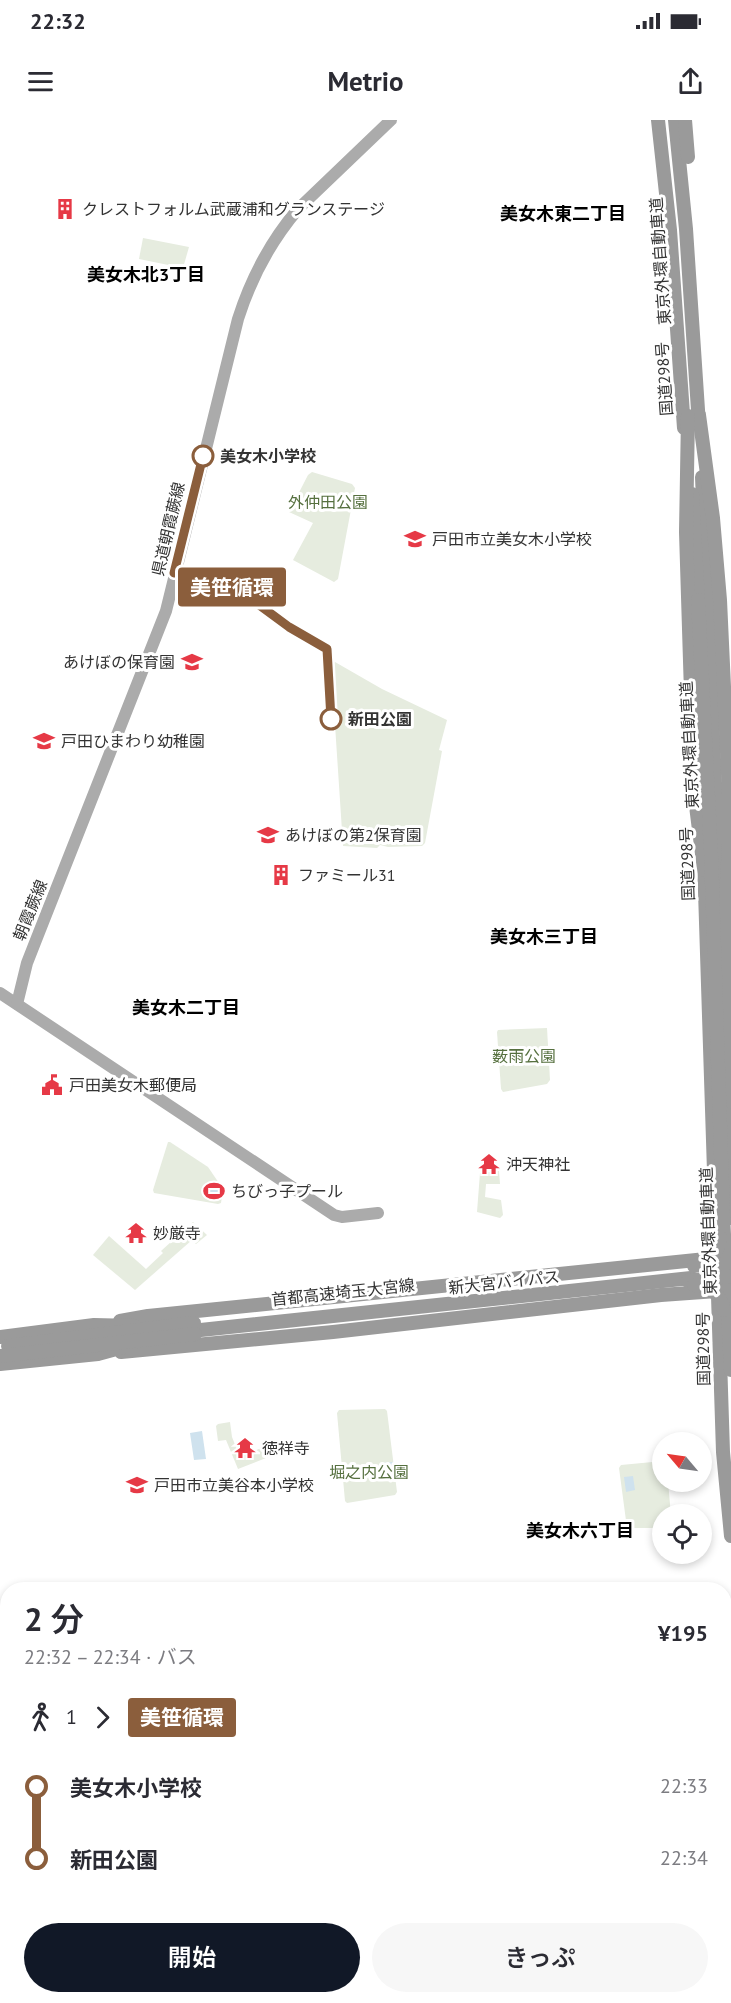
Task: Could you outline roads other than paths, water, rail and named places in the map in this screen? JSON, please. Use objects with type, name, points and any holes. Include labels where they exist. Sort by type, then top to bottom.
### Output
[{"type":"highway","points":[[653,120],[664,185]]},
{"type":"highway","name":"国道298号","points":[[658,120],[670,230],[685,444],[705,882],[728,1273],[723,1452],[731,1536]]},
{"type":"highway","name":"東京外環自動車道","points":[[664,120],[693,416],[719,840],[731,1218]]},
{"type":"highway","name":"東京外環自動車道","points":[[675,120],[686,229],[731,1370]]},
{"type":"highway","points":[[683,120],[714,588],[731,978]]},
{"type":"highway","points":[[693,416],[713,518],[720,600],[729,795],[725,917],[731,1102]]},
{"type":"highway","points":[[693,416],[686,532],[694,790],[708,897],[720,1235],[721,1251],[728,1273],[724,1310],[731,1484]]},
{"type":"highway","points":[[691,1276],[714,1256],[720,1235]]},
{"type":"highway","points":[[691,1276],[728,1273]]},
{"type":"highway","points":[[94,1325],[148,1316],[728,1273]]},
{"type":"highway","points":[[98,1354],[333,1332],[661,1295],[728,1273]]},
{"type":"highway","points":[[691,1276],[713,1290],[719,1297],[724,1310]]},
{"type":"highway","name":"新大宮バイパス","points":[[0,1337],[94,1325],[182,1328],[691,1276]]},
{"type":"highway","name":"新大宮バイパス","points":[[0,1364],[98,1354],[182,1332],[691,1276]]},
{"type":"highway","name":"首都高速埼玉大宮線","points":[[0,1356],[24,1348],[194,1323],[691,1276]]},
{"type":"highway","name":"首都高速埼玉大宮線","points":[[0,1347],[24,1348]]},
{"type":"main road","name":"県道朝霞蕨線","points":[[60,879],[165,611],[238,319],[249,285],[271,244],[292,217],[391,120]]},
{"type":"main road","name":"朝霞蕨線","points":[[17,1004],[27,963],[60,879]]},
{"type":"main road","points":[[0,993],[334,1215],[342,1217],[378,1213]]},
{"type":"water","points":[[508,1047],[518,1047],[518,1061],[509,1062]]},
{"type":"water","name":"ちびっ子プール","points":[[207,1185],[222,1188],[220,1198],[205,1195]]},
{"type":"water","points":[[202,1431],[206,1459],[194,1460],[190,1433]]},
{"type":"water","points":[[393,1462],[394,1476],[384,1477],[382,1463]]},
{"type":"water","points":[[633,1476],[635,1490],[626,1492],[624,1477]]},
{"type":"tunnel","points":[[691,1273],[728,1269]]},
{"type":"place","name":"クレストフォルム武蔵浦和グランステージ","points":[[65,209]]},
{"type":"place","name":"美女木小学校","points":[[203,456]]},
{"type":"place","name":"戸田市立美女木小学校","points":[[415,539]]},
{"type":"place","name":"あけぼの保育園","points":[[192,662]]},
{"type":"place","name":"新田公園","points":[[331,719]]},
{"type":"place","name":"戸田ひまわり幼稚園","points":[[44,741]]},
{"type":"place","name":"あけぼの第2保育園","points":[[268,835]]},
{"type":"place","name":"ファミール31","points":[[281,875]]},
{"type":"place","name":"戸田美女木郵便局","points":[[52,1085]]},
{"type":"place","name":"沖天神社","points":[[489,1164]]},
{"type":"place","name":"ちびっ子プール","points":[[214,1191]]},
{"type":"place","name":"妙厳寺","points":[[136,1233]]},
{"type":"place","name":"徳祥寺","points":[[245,1448]]},
{"type":"place","name":"戸田市立美谷本小学校","points":[[137,1485]]},
{"type":"district","name":"美女木東二丁目","points":[[563,214]]},
{"type":"district","name":"美女木北3丁目","points":[[146,275]]},
{"type":"district","name":"美女木三丁目","points":[[544,937]]},
{"type":"district","name":"美女木二丁目","points":[[186,1008]]},
{"type":"district","name":"美女木六丁目","points":[[580,1531]]},
{"type":"park label","name":"外仲田公園","points":[[328,502]]},
{"type":"park label","name":"薮雨公園","points":[[524,1056]]},
{"type":"park label","name":"堀之内公園","points":[[369,1472]]}]
